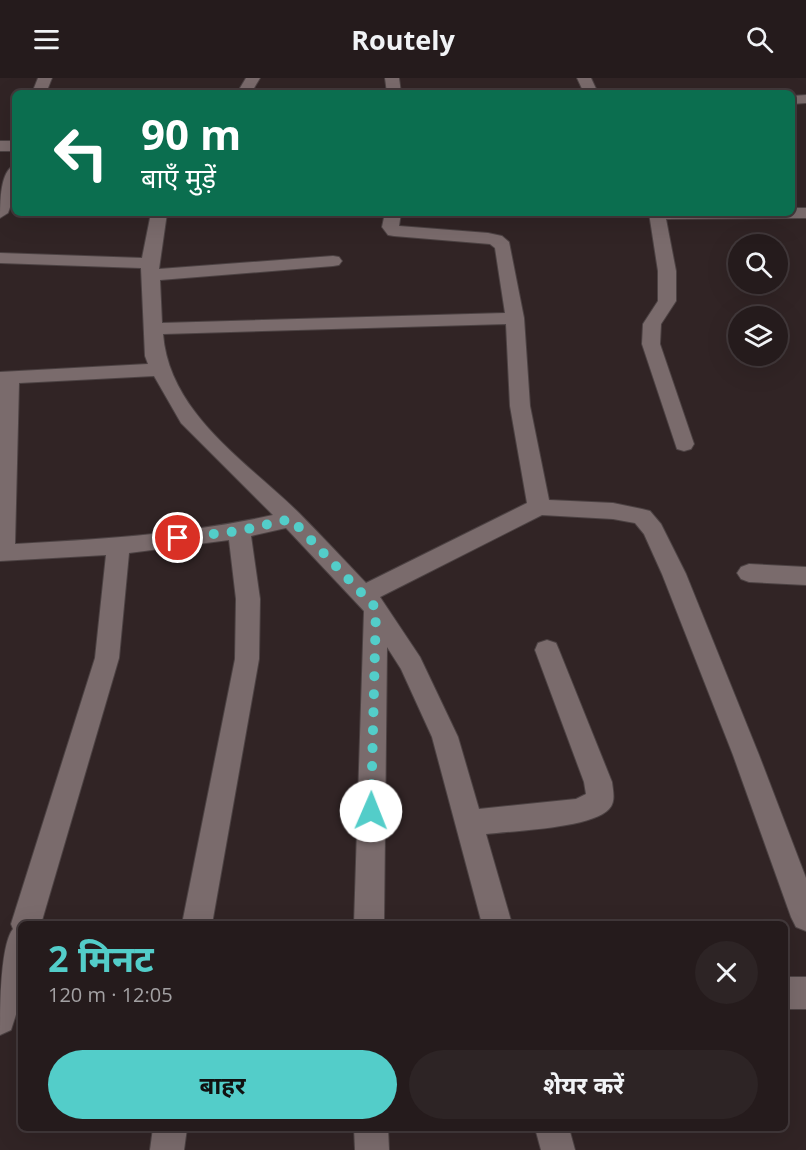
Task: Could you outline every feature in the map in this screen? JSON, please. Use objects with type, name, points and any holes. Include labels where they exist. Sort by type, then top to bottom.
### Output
[{"type":"street","points":[[0,213],[12,179]]},
{"type":"street","points":[[159,216],[150,269],[155,356],[160,370],[188,418],[291,519],[369,601],[411,664],[441,726],[496,921]]},
{"type":"street","points":[[392,216],[390,227],[394,231],[488,238],[501,242],[515,318],[520,406],[539,507]]},
{"type":"street","points":[[657,216],[667,271],[667,301],[652,324],[651,344],[684,444]]},
{"type":"street","points":[[0,258],[150,269],[333,261]]},
{"type":"street","points":[[153,329],[515,318]]},
{"type":"street","points":[[160,370],[4,378],[2,552],[118,546],[239,531],[291,519]]},
{"type":"street","points":[[369,601],[539,507],[613,511],[642,517],[653,530],[674,574],[742,744],[806,917]]},
{"type":"street","points":[[198,921],[247,659],[249,599],[239,531]]},
{"type":"street","points":[[27,921],[106,658],[118,546]]},
{"type":"street","points":[[749,573],[806,576]]},
{"type":"street","points":[[369,601],[369,921]]},
{"type":"street","points":[[469,823],[576,811],[587,809],[600,800],[598,783],[547,650]]},
{"type":"street","points":[[0,1019],[18,950]]},
{"type":"street","points":[[788,993],[806,993]]},
{"type":"street","points":[[167,1150],[170,1131]]},
{"type":"street","points":[[371,1131],[372,1150]]},
{"type":"street","points":[[553,1131],[558,1150]]},
{"type":"route","points":[[178,538],[239,531],[291,519],[376,608],[371,811]]}]
